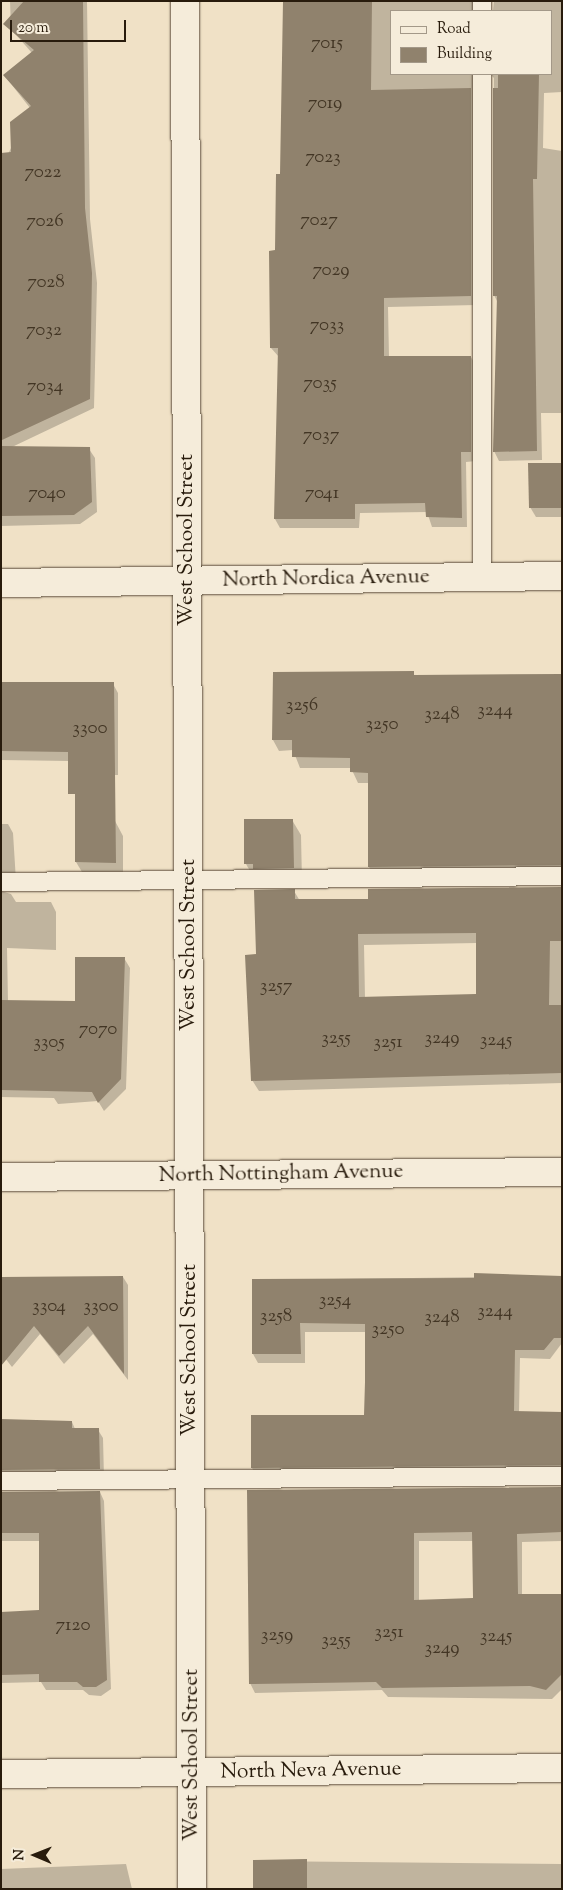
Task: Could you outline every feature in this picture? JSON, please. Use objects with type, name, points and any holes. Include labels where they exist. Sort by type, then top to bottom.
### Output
[{"type":"street","name":"West School Street","points":[[185,1],[192,1889]]},
{"type":"street","name":"North Nordica Avenue","points":[[1,583],[562,576]]},
{"type":"street","name":"North Nottingham Avenue","points":[[1,1177],[562,1172]]},
{"type":"street","name":"North Neva Avenue","points":[[1,1774],[562,1768]]},
{"type":"lane","points":[[482,75],[482,577]]},
{"type":"lane","points":[[1,882],[562,876]]},
{"type":"lane","points":[[1,1481],[562,1476]]},
{"type":"building","points":[[24,1],[83,1],[85,208],[92,273],[90,399],[2,440],[1,153],[11,152],[10,122],[31,106],[3,75],[34,50],[3,24]]},
{"type":"building","points":[[283,1],[372,1],[371,90],[471,88],[471,296],[384,298],[384,356],[471,356],[471,452],[461,452],[462,518],[426,517],[425,503],[355,504],[355,519],[274,519],[278,348],[270,348],[269,251],[275,250],[276,174],[280,174]]},
{"type":"building","points":[[498,75],[539,75],[537,179],[533,179],[537,451],[493,452],[497,296],[493,296],[493,88],[498,88]]},
{"type":"building","points":[[2,446],[90,447],[92,502],[74,515],[2,516]]},
{"type":"building","points":[[528,463],[562,463],[562,508],[529,508]]},
{"type":"building","points":[[414,671],[414,675],[562,674],[562,865],[368,867],[368,773],[350,772],[350,758],[292,757],[292,740],[272,740],[273,672]]},
{"type":"building","points":[[1,682],[114,682],[116,863],[75,862],[75,794],[68,794],[68,752],[1,751]]},
{"type":"building","points":[[244,819],[293,819],[294,868],[253,869],[253,864],[244,864]]},
{"type":"building","points":[[562,887],[562,941],[550,941],[549,1005],[562,1005],[562,1073],[251,1081],[245,955],[256,954],[254,890],[295,889],[295,899],[368,899],[368,889]],"holes":[[[476,933],[476,994],[359,997],[358,934]]]},
{"type":"building","points":[[75,957],[125,957],[121,1079],[98,1103],[92,1092],[1,1090],[1,1000],[75,1001]]},
{"type":"building","points":[[474,1273],[562,1276],[562,1338],[554,1338],[544,1350],[515,1350],[514,1411],[562,1412],[562,1465],[251,1468],[251,1415],[364,1415],[365,1382],[365,1324],[300,1323],[301,1354],[252,1354],[252,1279],[474,1278]]},
{"type":"building","points":[[123,1276],[124,1374],[88,1326],[59,1356],[34,1326],[1,1366],[1,1277]]},
{"type":"building","points":[[1,1419],[72,1421],[72,1428],[99,1428],[100,1469],[1,1470]]},
{"type":"building","points":[[562,1487],[562,1532],[517,1534],[518,1594],[562,1594],[562,1674],[546,1690],[530,1686],[382,1688],[376,1682],[249,1684],[247,1490]],"holes":[[[472,1532],[473,1598],[414,1600],[414,1533]]]},
{"type":"building","points":[[100,1491],[107,1680],[96,1687],[83,1687],[77,1682],[39,1682],[39,1674],[1,1675],[1,1612],[39,1610],[39,1533],[1,1533],[1,1492]]},
{"type":"building","points":[[307,1859],[307,1889],[253,1889],[253,1860]]}]
